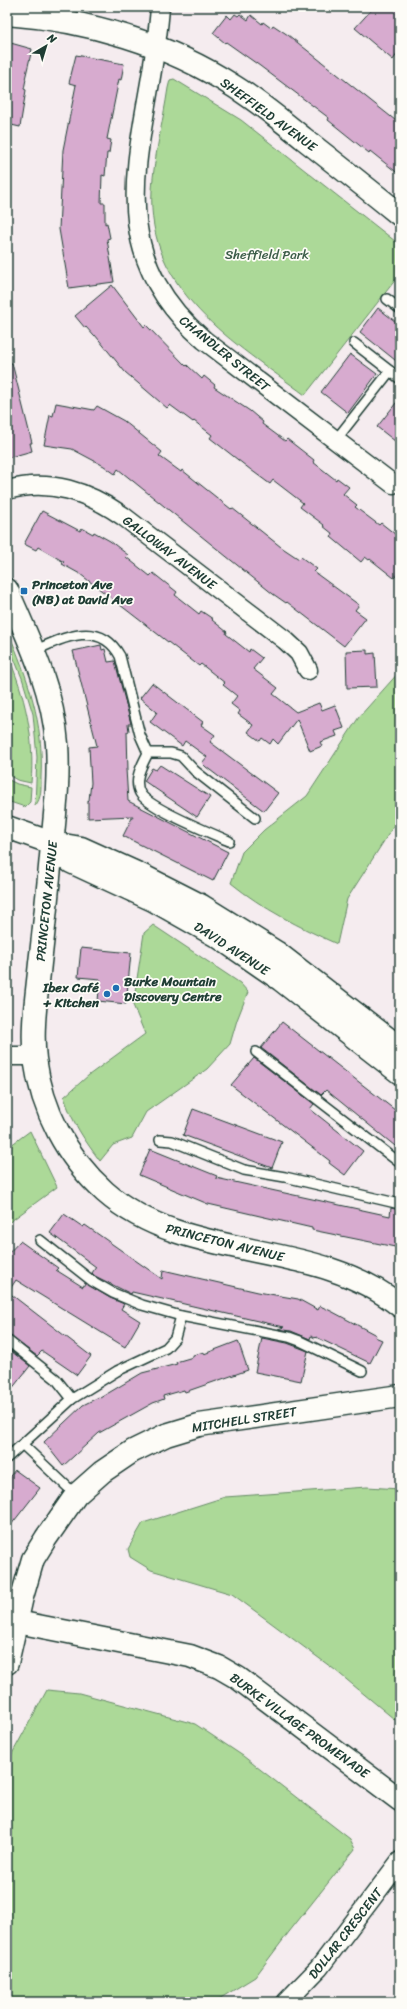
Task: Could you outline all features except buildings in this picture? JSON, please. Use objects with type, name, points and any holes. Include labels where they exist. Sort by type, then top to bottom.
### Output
[{"type":"street","name":"CHANDLER STREET","points":[[160,7],[156,47],[137,166],[134,201],[140,241],[156,283],[170,306],[190,328],[393,484]]},
{"type":"street","name":"SHEFFIELD AVENUE","points":[[7,14],[35,16],[113,32],[156,47],[210,72],[249,96],[400,215]]},
{"type":"street","name":"GALLOWAY AVENUE","points":[[7,490],[31,486],[59,487],[86,494],[98,500],[123,516],[285,640],[299,653],[308,670]]},
{"type":"street","name":"PRINCETON AVENUE","points":[[7,590],[34,651],[50,700],[57,743],[57,789],[36,1001],[35,1056],[42,1094],[58,1132],[87,1174],[105,1192],[122,1205],[148,1220],[178,1233],[338,1271],[370,1285],[400,1306]]},
{"type":"street","name":"DAVID AVENUE","points":[[7,827],[52,843],[81,848],[143,876],[222,918],[276,952],[400,1048]]},
{"type":"street","name":"DAVID AVENUE","points":[[52,843],[71,862],[153,900],[220,938],[281,980],[400,1073]]},
{"type":"street","points":[[7,1056],[35,1056]]},
{"type":"street","name":"MITCHELL STREET","points":[[7,1663],[12,1620],[33,1559],[59,1517],[76,1495],[102,1472],[133,1451],[166,1435],[199,1425],[400,1396]]},
{"type":"street","name":"BURKE VILLAGE PROMENADE","points":[[12,1620],[190,1656],[219,1667],[238,1678],[400,1800]]},
{"type":"street","name":"DOLLAR CRESCENT","points":[[286,2002],[319,1968],[400,1860]]},
{"type":"lane","points":[[387,299],[400,309]]},
{"type":"lane","points":[[354,343],[400,379]]},
{"type":"lane","points":[[335,440],[390,372]]},
{"type":"lane","points":[[34,651],[54,642],[84,634],[100,636],[112,645],[120,656],[140,735],[148,753],[137,780],[140,793],[151,804],[228,841]]},
{"type":"lane","points":[[148,753],[172,752],[181,756],[196,771],[256,818]]},
{"type":"lane","points":[[256,1052],[400,1163]]},
{"type":"lane","points":[[160,1140],[172,1142],[244,1170],[285,1177],[400,1204]]},
{"type":"lane","points":[[40,1240],[92,1281],[113,1294],[142,1305],[181,1316],[294,1339],[362,1371]]},
{"type":"lane","points":[[7,1458],[72,1399],[117,1371],[166,1348],[175,1338],[181,1316]]},
{"type":"lane","points":[[7,1340],[56,1380],[72,1399]]},
{"type":"lane","points":[[23,1445],[76,1495]]},
{"type":"green space","name":"Sheffield Park","points":[[174,79],[241,120],[400,245],[400,274],[305,395],[250,355],[224,334],[200,311],[179,286],[163,258],[154,226],[152,190],[168,88],[170,80]]},
{"type":"green space","points":[[7,629],[28,683],[37,719],[40,738],[41,785],[40,796],[35,806],[37,757],[33,714],[22,678],[7,641]]},
{"type":"green space","points":[[7,653],[24,701],[30,733],[32,766],[31,783],[17,780],[7,774]]},
{"type":"green space","points":[[400,671],[400,816],[347,899],[337,944],[282,917],[231,883],[242,852],[264,830],[307,796],[359,717]]},
{"type":"green space","points":[[7,779],[17,784],[31,787],[30,802],[25,807],[7,801]]},
{"type":"green space","points":[[153,925],[240,983],[248,992],[237,1020],[230,1044],[207,1069],[146,1112],[132,1138],[113,1145],[100,1161],[79,1131],[64,1097],[89,1075],[145,1034],[133,1005],[144,933]]},
{"type":"green space","points":[[30,1131],[57,1187],[7,1224],[7,1148]]},
{"type":"green space","points":[[367,1487],[400,1489],[400,1724],[335,1670],[232,1594],[151,1570],[130,1557],[128,1549],[143,1523],[225,1497]]},
{"type":"green space","points":[[47,1690],[79,1693],[195,1724],[243,1756],[350,1839],[355,1849],[255,1977],[214,2002],[7,2002],[7,1763]]},
{"type":"place","name":"Princeton Ave (NB) at David Ave","points":[[24,591]]},
{"type":"place","name":"Burke Mountain Discovery Centre","points":[[116,988]]},
{"type":"place","name":"Ibex Café + Kitchen","points":[[107,994]]}]
